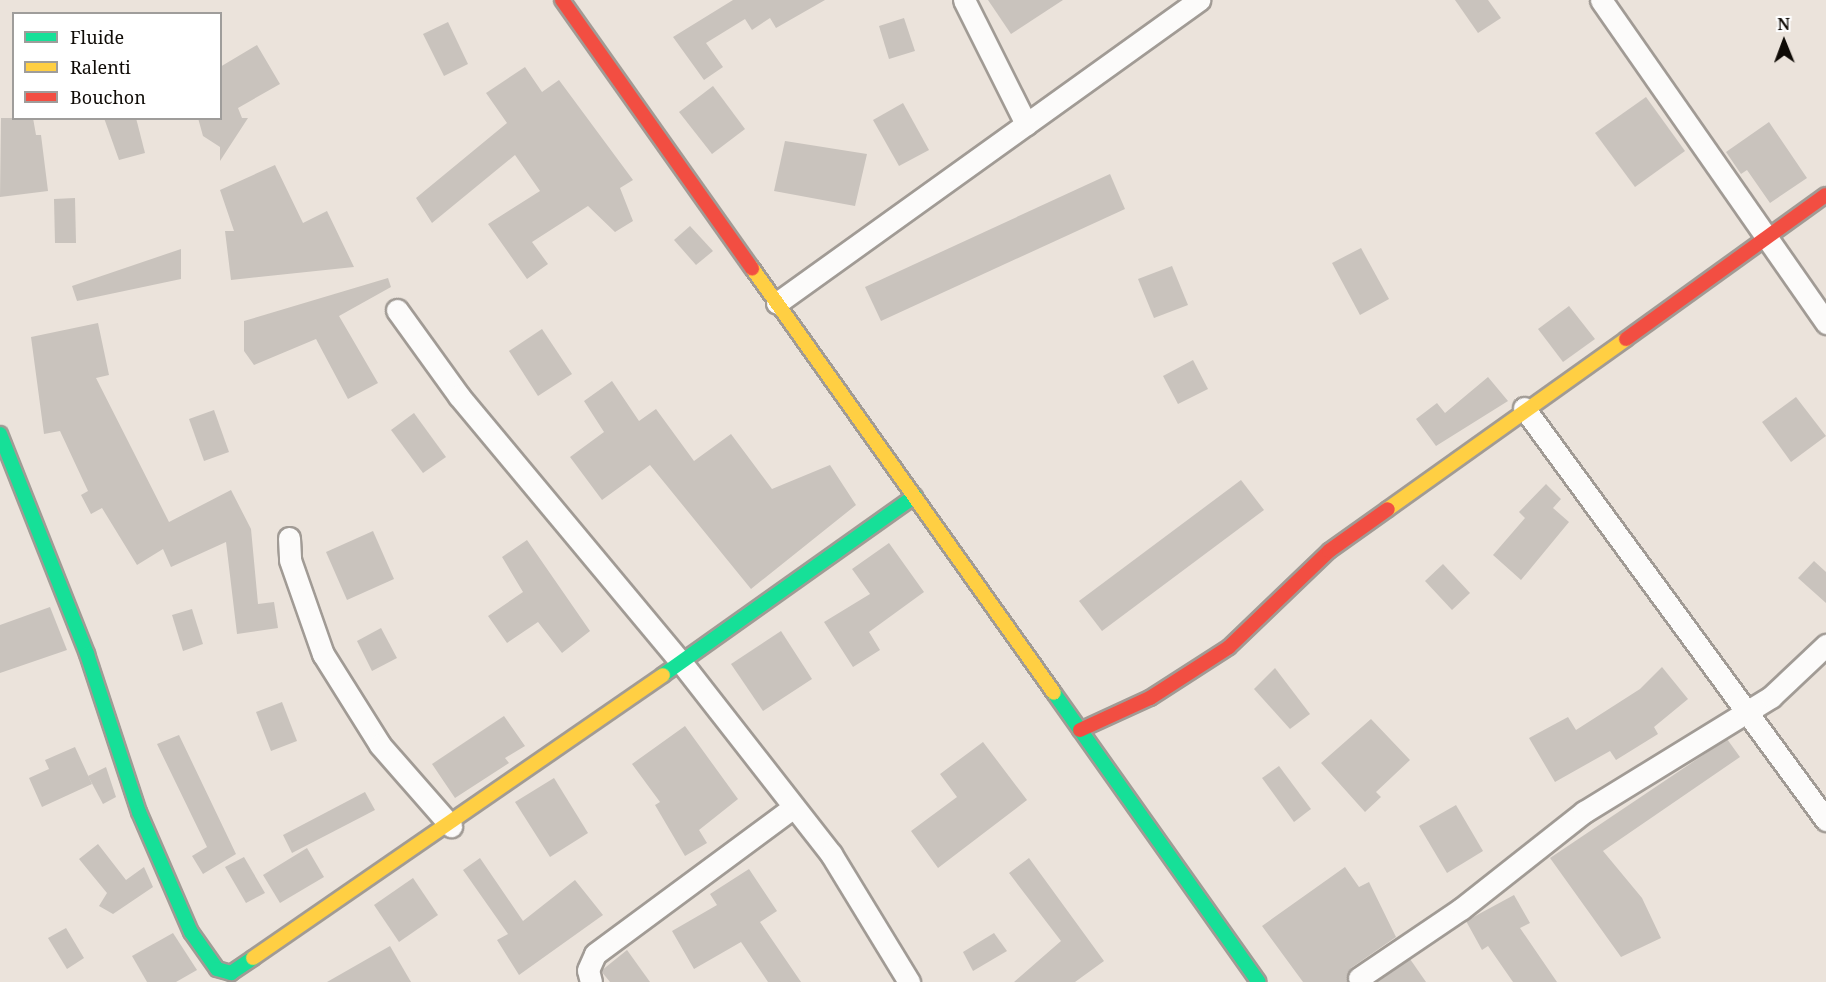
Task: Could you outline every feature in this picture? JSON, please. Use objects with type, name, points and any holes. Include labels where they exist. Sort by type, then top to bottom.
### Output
[{"type":"street","points":[[562,0],[1259,982]]},
{"type":"street","points":[[964,0],[1026,124]]},
{"type":"street","points":[[777,303],[1199,0]]},
{"type":"street","points":[[1601,0],[1826,323]]},
{"type":"street","points":[[1080,730],[1150,698],[1229,647],[1329,551],[1524,408],[1826,195]]},
{"type":"street","points":[[397,310],[459,396],[681,662],[831,854],[909,982]]},
{"type":"street","points":[[1524,408],[1826,820]]},
{"type":"street","points":[[0,434],[87,654],[139,812],[191,932],[217,969],[231,973],[451,826],[915,496]]},
{"type":"street","points":[[289,538],[290,560],[323,654],[380,745],[451,826]]},
{"type":"street","points":[[1359,978],[1461,909],[1584,812],[1747,712],[1826,645]]},
{"type":"street","points":[[591,982],[588,970],[595,954],[794,807]]},
{"type":"building","points":[[733,0],[825,0],[776,28],[770,18],[752,30],[745,19],[706,43],[723,67],[704,80],[673,37]]},
{"type":"building","points":[[988,0],[1063,0],[1011,34]]},
{"type":"building","points":[[1455,0],[1488,0],[1501,18],[1478,33]]},
{"type":"building","points":[[904,18],[915,51],[889,59],[879,26]]},
{"type":"building","points":[[448,22],[468,64],[444,76],[423,34]]},
{"type":"building","points":[[257,45],[280,84],[238,108],[242,118],[248,118],[220,161],[220,147],[203,136],[199,120],[222,120],[222,66]]},
{"type":"building","points":[[525,67],[542,92],[559,80],[633,180],[620,188],[633,221],[615,232],[588,206],[532,242],[548,264],[527,279],[488,224],[540,191],[515,155],[432,223],[416,198],[507,123],[486,93]]},
{"type":"building","points":[[713,86],[745,129],[712,154],[679,112]]},
{"type":"building","points":[[1646,97],[1685,151],[1635,187],[1595,133]]},
{"type":"building","points":[[903,103],[929,150],[899,166],[873,120]]},
{"type":"building","points":[[1,118],[33,120],[36,135],[41,135],[48,191],[0,197]]},
{"type":"building","points":[[105,120],[137,120],[145,153],[119,160]]},
{"type":"building","points":[[1769,122],[1807,178],[1770,203],[1747,170],[1741,174],[1726,152]]},
{"type":"building","points":[[785,141],[867,154],[855,206],[774,191]]},
{"type":"building","points":[[275,165],[303,223],[327,211],[354,267],[231,280],[225,231],[234,231],[220,190]]},
{"type":"building","points":[[1110,174],[1125,209],[881,321],[865,287]]},
{"type":"building","points":[[75,198],[76,243],[55,243],[54,199]]},
{"type":"building","points":[[690,226],[713,251],[696,265],[674,240]]},
{"type":"building","points":[[1361,248],[1389,299],[1360,315],[1332,263]]},
{"type":"building","points":[[181,249],[181,279],[77,301],[72,286]]},
{"type":"building","points":[[1172,266],[1188,305],[1154,318],[1138,279]]},
{"type":"building","points":[[388,278],[391,287],[339,316],[378,383],[348,399],[316,339],[254,365],[244,351],[244,321]]},
{"type":"building","points":[[1569,306],[1595,339],[1563,362],[1538,329]]},
{"type":"building","points":[[98,323],[109,375],[96,378],[169,522],[231,490],[251,529],[258,604],[274,602],[278,628],[237,634],[226,542],[171,567],[163,549],[137,565],[102,508],[91,514],[81,495],[88,491],[60,431],[44,434],[31,337]]},
{"type":"building","points":[[542,329],[572,374],[538,396],[509,351]]},
{"type":"building","points":[[1193,360],[1208,389],[1178,404],[1163,376]]},
{"type":"building","points":[[1488,377],[1508,401],[1436,446],[1416,419],[1437,403],[1445,413]]},
{"type":"building","points":[[612,381],[639,421],[656,409],[694,461],[731,434],[772,489],[830,465],[856,505],[751,589],[650,465],[602,500],[570,457],[604,432],[584,401]]},
{"type":"building","points":[[1796,397],[1826,436],[1791,462],[1762,422]]},
{"type":"building","points":[[214,410],[229,452],[204,461],[189,419]]},
{"type":"building","points":[[414,413],[446,457],[423,473],[391,430]]},
{"type":"building","points":[[1241,480],[1264,510],[1102,631],[1079,601]]},
{"type":"building","points":[[1546,484],[1561,499],[1553,508],[1569,522],[1521,580],[1493,555],[1525,518],[1519,512]]},
{"type":"building","points":[[373,531],[394,579],[347,600],[326,552]]},
{"type":"building","points":[[527,540],[590,631],[562,653],[538,622],[507,643],[488,616],[523,592],[502,557]]},
{"type":"building","points":[[889,543],[924,592],[869,632],[880,650],[853,667],[824,622],[870,594],[852,569]]},
{"type":"building","points":[[1814,561],[1826,572],[1826,603],[1798,578]]},
{"type":"building","points":[[1443,564],[1470,593],[1452,610],[1425,581]]},
{"type":"building","points":[[50,607],[67,650],[0,673],[0,625]]},
{"type":"building","points":[[192,609],[203,644],[183,651],[172,615]]},
{"type":"building","points":[[381,628],[397,658],[372,671],[357,641]]},
{"type":"building","points":[[781,631],[812,679],[763,711],[731,664]]},
{"type":"building","points":[[1662,667],[1688,699],[1654,727],[1658,734],[1616,760],[1610,751],[1555,782],[1529,738],[1568,717],[1576,730],[1640,689]]},
{"type":"building","points":[[1275,668],[1310,714],[1290,729],[1254,689]]},
{"type":"building","points":[[282,702],[297,741],[271,751],[256,712]]},
{"type":"building","points":[[504,716],[525,746],[505,758],[509,763],[455,798],[432,764]]},
{"type":"building","points":[[1371,719],[1410,760],[1376,792],[1381,797],[1365,812],[1321,763]]},
{"type":"building","points":[[685,726],[738,799],[699,830],[707,843],[685,856],[655,805],[660,802],[632,764]]},
{"type":"building","points":[[179,735],[236,854],[203,874],[192,856],[207,847],[157,744]]},
{"type":"building","points":[[1727,739],[1740,757],[1603,851],[1642,898],[1661,938],[1621,957],[1550,858]]},
{"type":"building","points":[[983,742],[1027,800],[938,868],[911,831],[957,797],[940,774]]},
{"type":"building","points":[[75,747],[92,784],[42,807],[29,778],[49,769],[45,760]]},
{"type":"building","points":[[1279,766],[1311,809],[1294,822],[1262,778]]},
{"type":"building","points":[[106,767],[116,797],[103,804],[88,776]]},
{"type":"building","points":[[554,778],[588,833],[550,857],[515,802]]},
{"type":"building","points":[[365,792],[375,810],[292,853],[283,835]]},
{"type":"building","points":[[1456,805],[1483,851],[1447,873],[1419,826]]},
{"type":"building","points":[[98,844],[126,880],[144,867],[153,887],[113,914],[99,906],[107,893],[79,859]]},
{"type":"building","points":[[307,848],[324,877],[280,903],[263,875]]},
{"type":"building","points":[[244,857],[265,893],[246,903],[225,867]]},
{"type":"building","points":[[480,858],[523,921],[575,880],[603,915],[519,975],[497,940],[508,934],[463,870]]},
{"type":"building","points":[[1029,858],[1104,961],[1075,982],[1014,982],[1061,941],[1009,873]]},
{"type":"building","points":[[1345,867],[1359,887],[1369,882],[1396,937],[1351,968],[1347,982],[1303,982],[1262,926]]},
{"type":"building","points":[[749,869],[777,911],[760,922],[801,982],[768,982],[741,942],[694,969],[672,931],[717,905],[710,894]]},
{"type":"building","points":[[413,878],[438,915],[399,942],[374,905]]},
{"type":"building","points":[[1514,895],[1530,923],[1520,928],[1557,982],[1513,982],[1488,946],[1482,950],[1466,921]]},
{"type":"building","points":[[66,928],[84,958],[67,969],[48,938]]},
{"type":"building","points":[[173,933],[197,970],[176,982],[147,982],[132,956]]},
{"type":"building","points":[[994,933],[1007,951],[973,971],[963,952]]},
{"type":"building","points":[[390,946],[411,982],[327,982]]},
{"type":"building","points":[[627,950],[650,982],[610,982],[601,971]]},
{"type":"building","points":[[1410,959],[1426,982],[1376,982]]},
{"type":"traffic: fast","points":[[0,434],[87,654],[139,812],[191,932],[217,969],[231,973],[253,958]]},
{"type":"traffic: fast","points":[[663,675],[915,496]]},
{"type":"traffic: fast","points":[[1054,693],[1259,982]]},
{"type":"traffic: slow","points":[[752,268],[1054,693]]},
{"type":"traffic: slow","points":[[1388,509],[1626,339]]},
{"type":"traffic: slow","points":[[253,958],[663,675]]},
{"type":"traffic: jam","points":[[562,0],[752,268]]},
{"type":"traffic: jam","points":[[1626,339],[1826,195]]},
{"type":"traffic: jam","points":[[1080,730],[1150,698],[1229,647],[1329,551],[1388,509]]}]
